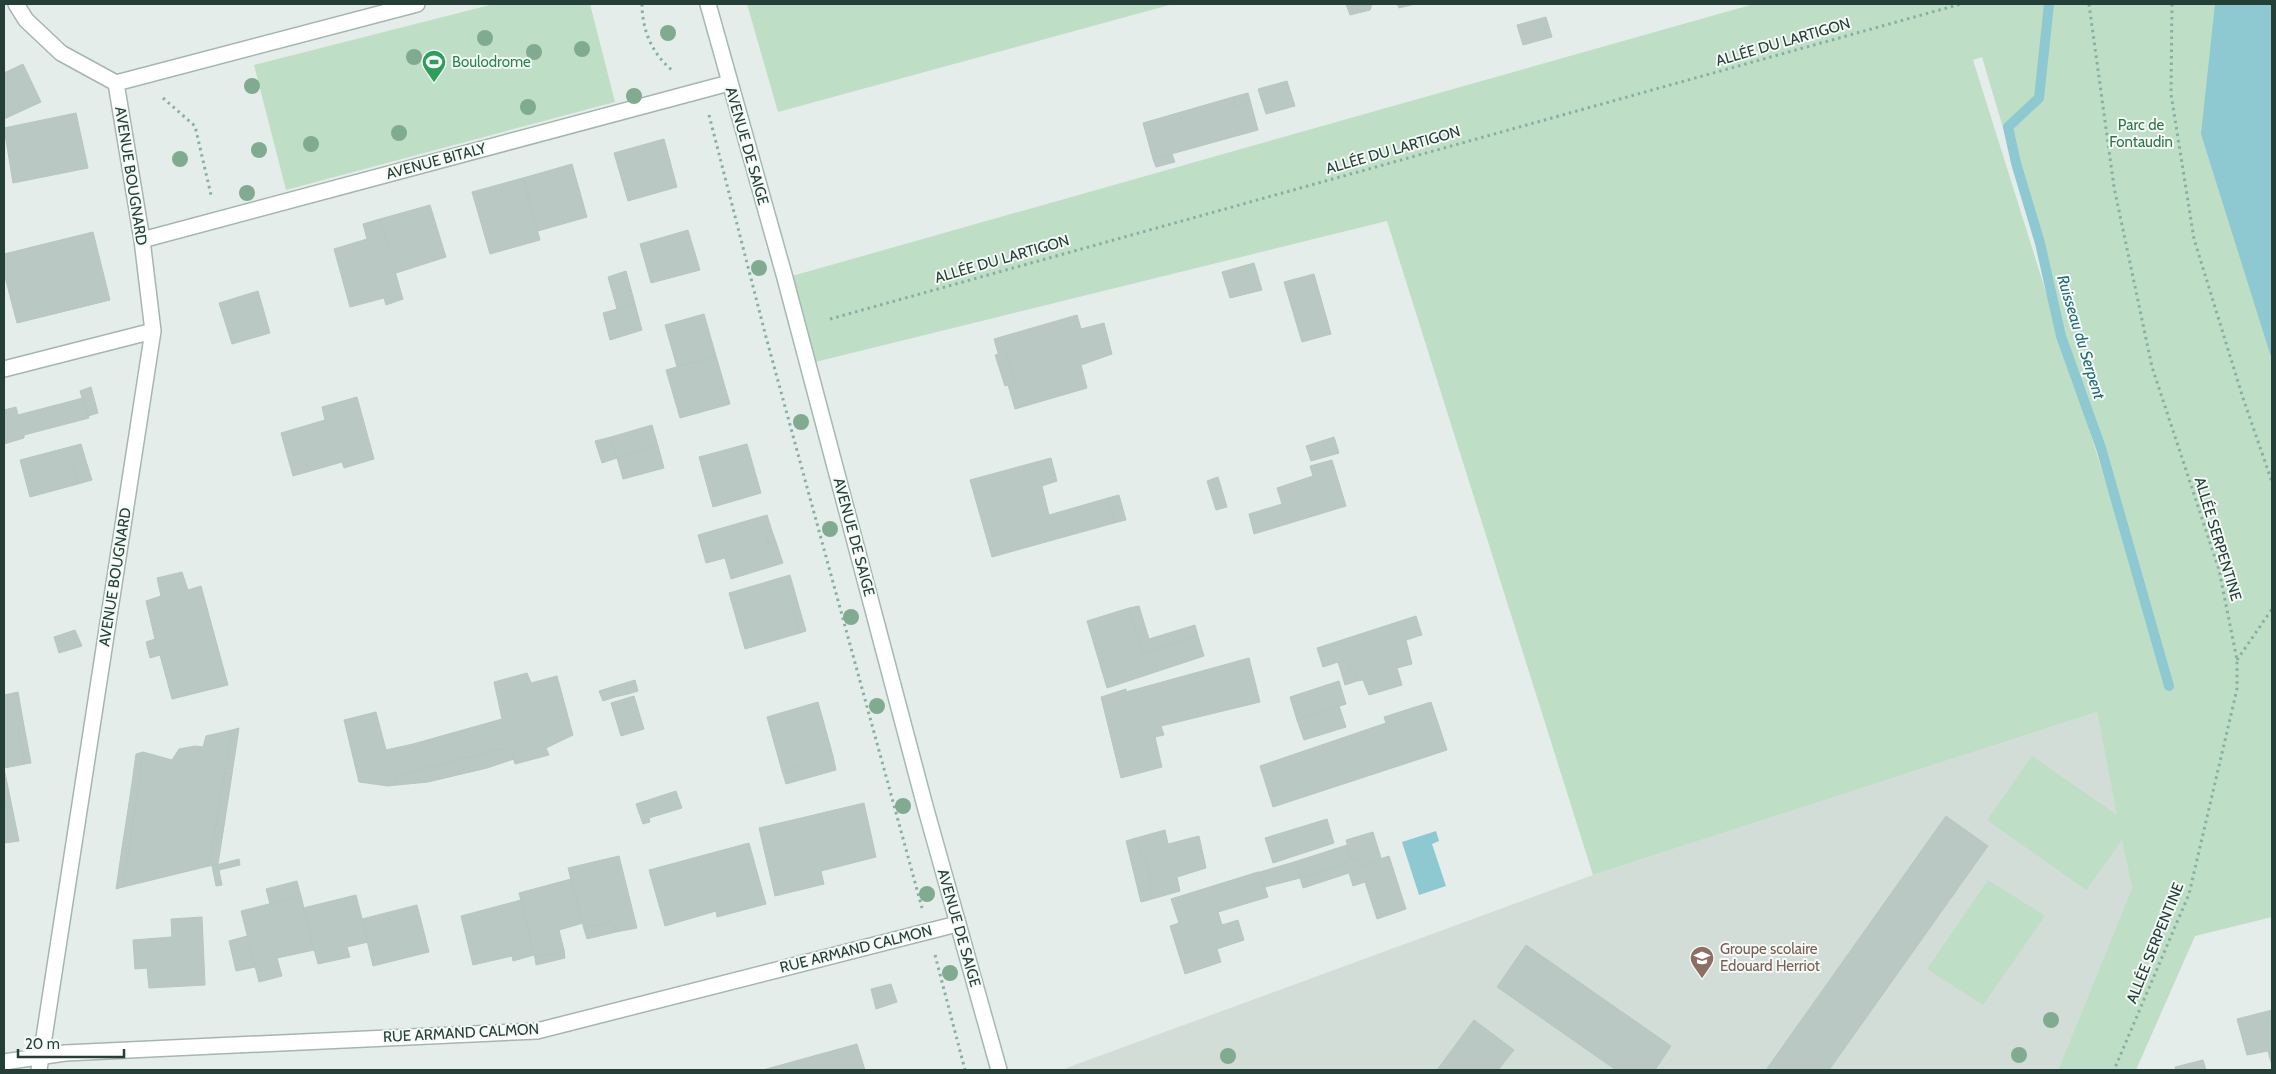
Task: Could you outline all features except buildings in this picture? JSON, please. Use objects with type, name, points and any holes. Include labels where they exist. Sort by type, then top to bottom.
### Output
[{"type":"street","points":[[16,4],[26,20],[61,53],[116,83],[417,4]]},
{"type":"street","name":"AVENUE DE SAIGE","points":[[708,4],[785,278],[957,924],[999,1070]]},
{"type":"street","name":"AVENUE BOUGNARD","points":[[41,1063],[153,331],[142,240],[116,83]]},
{"type":"street","name":"AVENUE BITALY","points":[[142,240],[729,83]]},
{"type":"street","points":[[4,370],[153,331]]},
{"type":"street","name":"RUE ARMAND CALMON","points":[[4,1062],[41,1063],[84,1052],[537,1031],[957,924]]},
{"type":"path","points":[[642,4],[642,15],[649,42],[661,62],[676,73]]},
{"type":"path","name":"ALLÉE DU LARTIGON","points":[[830,319],[1961,4]]},
{"type":"path","name":"ALLÉE SERPENTINE","points":[[2089,4],[2114,187],[2152,367],[2218,570],[2237,660],[2237,689],[2189,894],[2114,1070]]},
{"type":"path","points":[[2172,4],[2171,94],[2194,239],[2243,398],[2272,482]]},
{"type":"path","points":[[137,77],[195,126],[217,220]]},
{"type":"path","points":[[708,107],[766,337],[922,909]]},
{"type":"path","points":[[2237,660],[2272,609]]},
{"type":"path","points":[[934,951],[965,1070]]},
{"type":"shaded area","name":"Groupe scolaire Edouard Herriot","points":[[2097,712],[2132,888],[2058,1070],[1061,1070],[1593,875]]},
{"type":"green space","name":"Boulodrome","points":[[494,4],[590,4],[615,102],[286,190],[254,65]]},
{"type":"green space","points":[[747,4],[1173,4],[778,112]]},
{"type":"green space","name":"Parc de Fontaudin","points":[[1754,4],[2272,4],[2272,917],[2195,936],[2136,1070],[2058,1070],[2132,888],[2122,840],[2086,890],[1987,820],[2032,756],[2117,815],[2097,712],[1593,875],[1387,221],[807,364],[785,278]],"holes":[[[1982,57],[2154,636],[1973,60]]]},
{"type":"green space","points":[[1988,880],[2045,916],[1983,1005],[1927,969]]},
{"type":"water","points":[[2215,4],[2272,4],[2272,360],[2201,134]]},
{"type":"water","points":[[1436,831],[1439,841],[1432,844],[1446,886],[1419,895],[1402,842]]},
{"type":"waterway","name":"Ruisseau du Serpent","points":[[2049,4],[2039,98],[2008,127],[2016,163],[2040,243],[2061,336],[2101,448],[2169,686]]},
{"type":"place","name":"Boulodrome","points":[[434,83]]},
{"type":"place","name":"Groupe scolaire Edouard Herriot","points":[[1702,979]]}]
